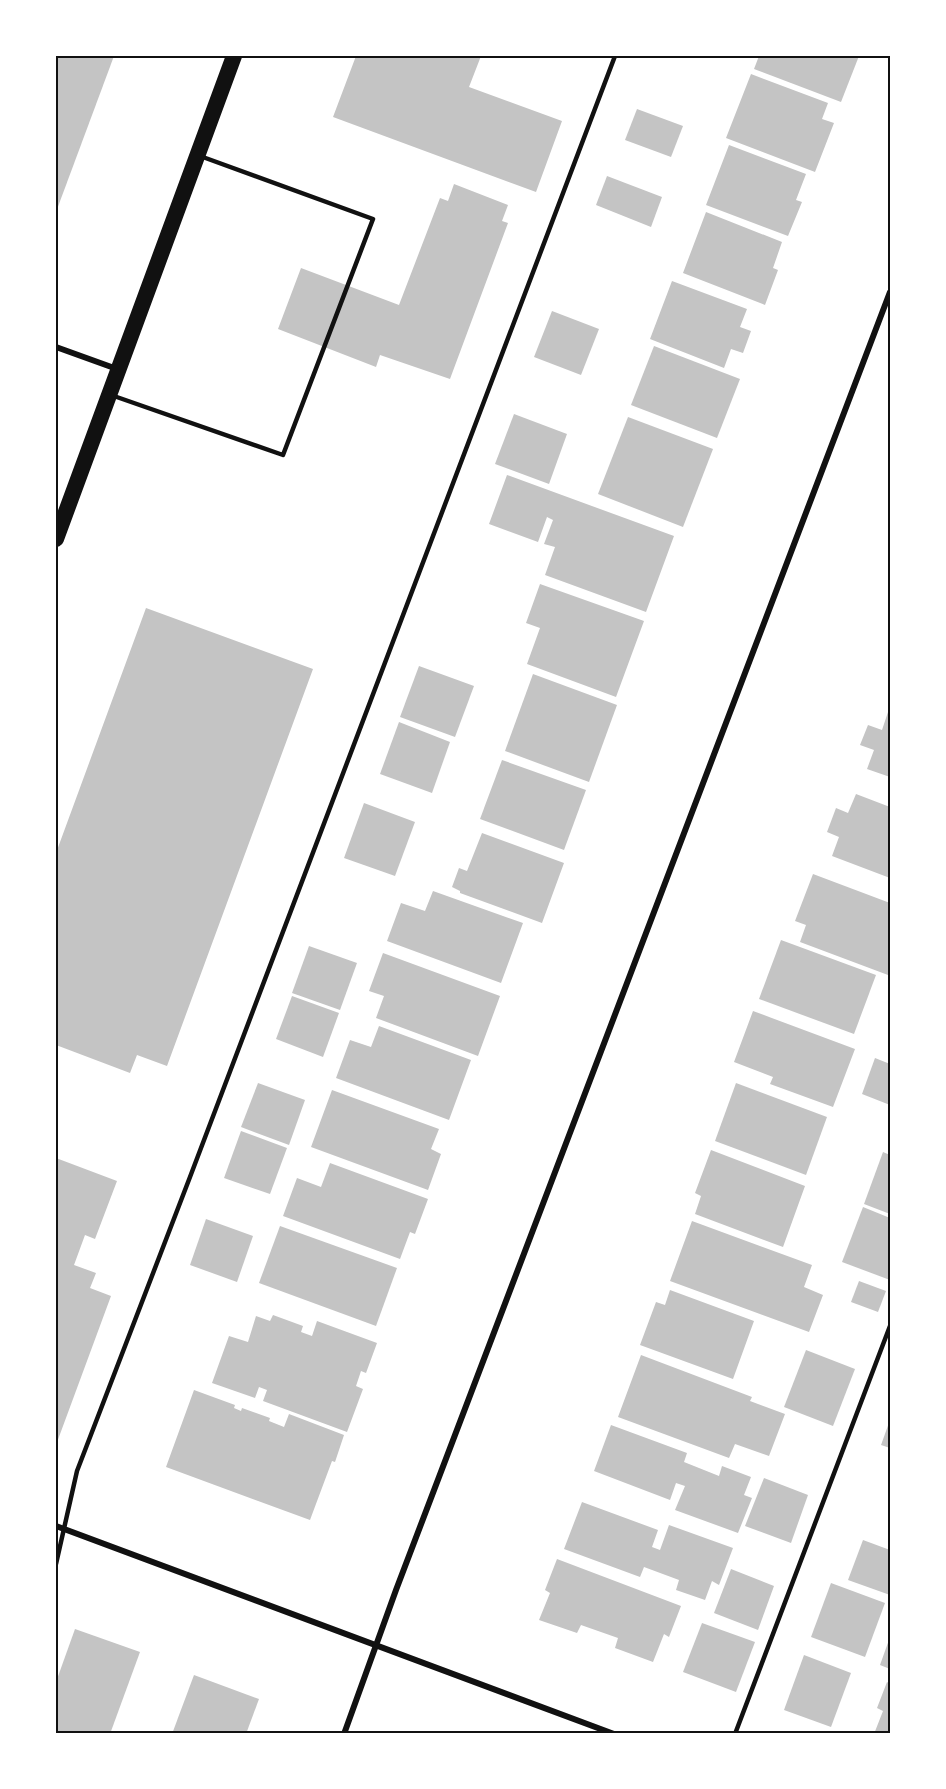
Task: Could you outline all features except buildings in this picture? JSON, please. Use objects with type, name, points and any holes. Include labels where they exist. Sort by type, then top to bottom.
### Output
[{"type":"highway","points":[[56,539],[234,56]]},
{"type":"street","points":[[344,1734],[891,292]]},
{"type":"street","points":[[56,347],[117,369]]},
{"type":"street","points":[[56,1526],[614,1734]]},
{"type":"lane","points":[[56,1564],[77,1471],[195,1166],[615,56]]},
{"type":"lane","points":[[109,394],[284,455],[373,219],[197,155]]},
{"type":"lane","points":[[735,1734],[891,1326]]}]
